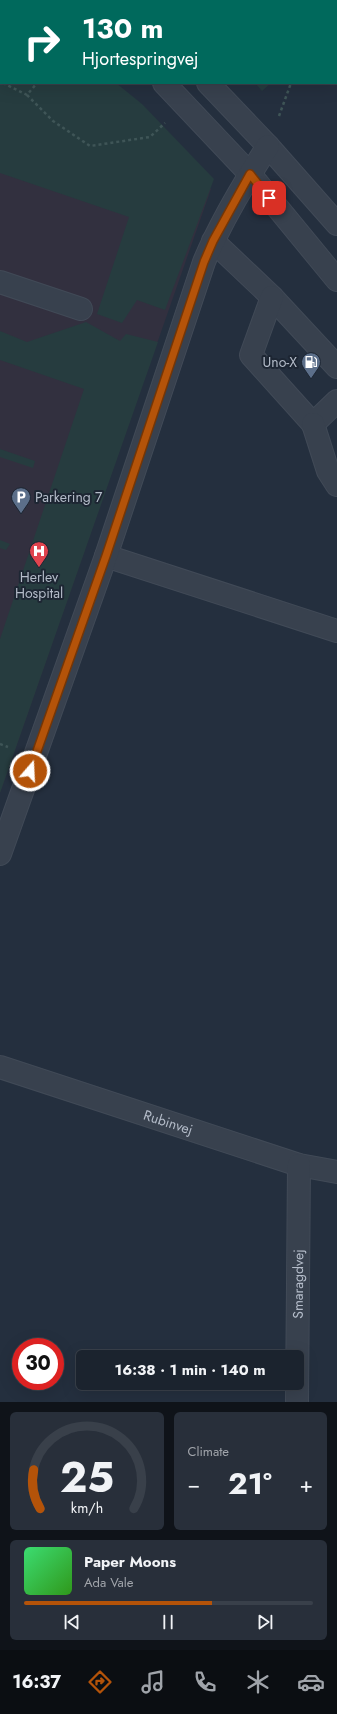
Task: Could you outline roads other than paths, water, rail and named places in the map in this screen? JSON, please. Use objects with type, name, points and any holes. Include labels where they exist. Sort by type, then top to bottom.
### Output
[{"type":"street","points":[[165,84],[250,174],[337,280]]},
{"type":"street","points":[[209,84],[268,146],[337,224]]},
{"type":"street","points":[[0,854],[106,556],[202,270],[213,241],[250,174],[268,146]]},
{"type":"street","points":[[213,241],[272,297],[337,366]]},
{"type":"street","points":[[0,282],[81,309]]},
{"type":"street","points":[[272,297],[251,355],[313,424],[328,471],[337,485]]},
{"type":"street","points":[[313,424],[336,403]]},
{"type":"street","points":[[106,556],[337,632]]},
{"type":"street","name":"Rubinvej","points":[[0,1066],[299,1165],[337,1172]]},
{"type":"street","name":"Smaragdvej","points":[[297,1402],[299,1165]]},
{"type":"place","name":"Uno-X","points":[[311,379]]},
{"type":"place","name":"Parkering 7","points":[[21,514]]},
{"type":"place","name":"Herlev Hospital","points":[[39,568]]}]
